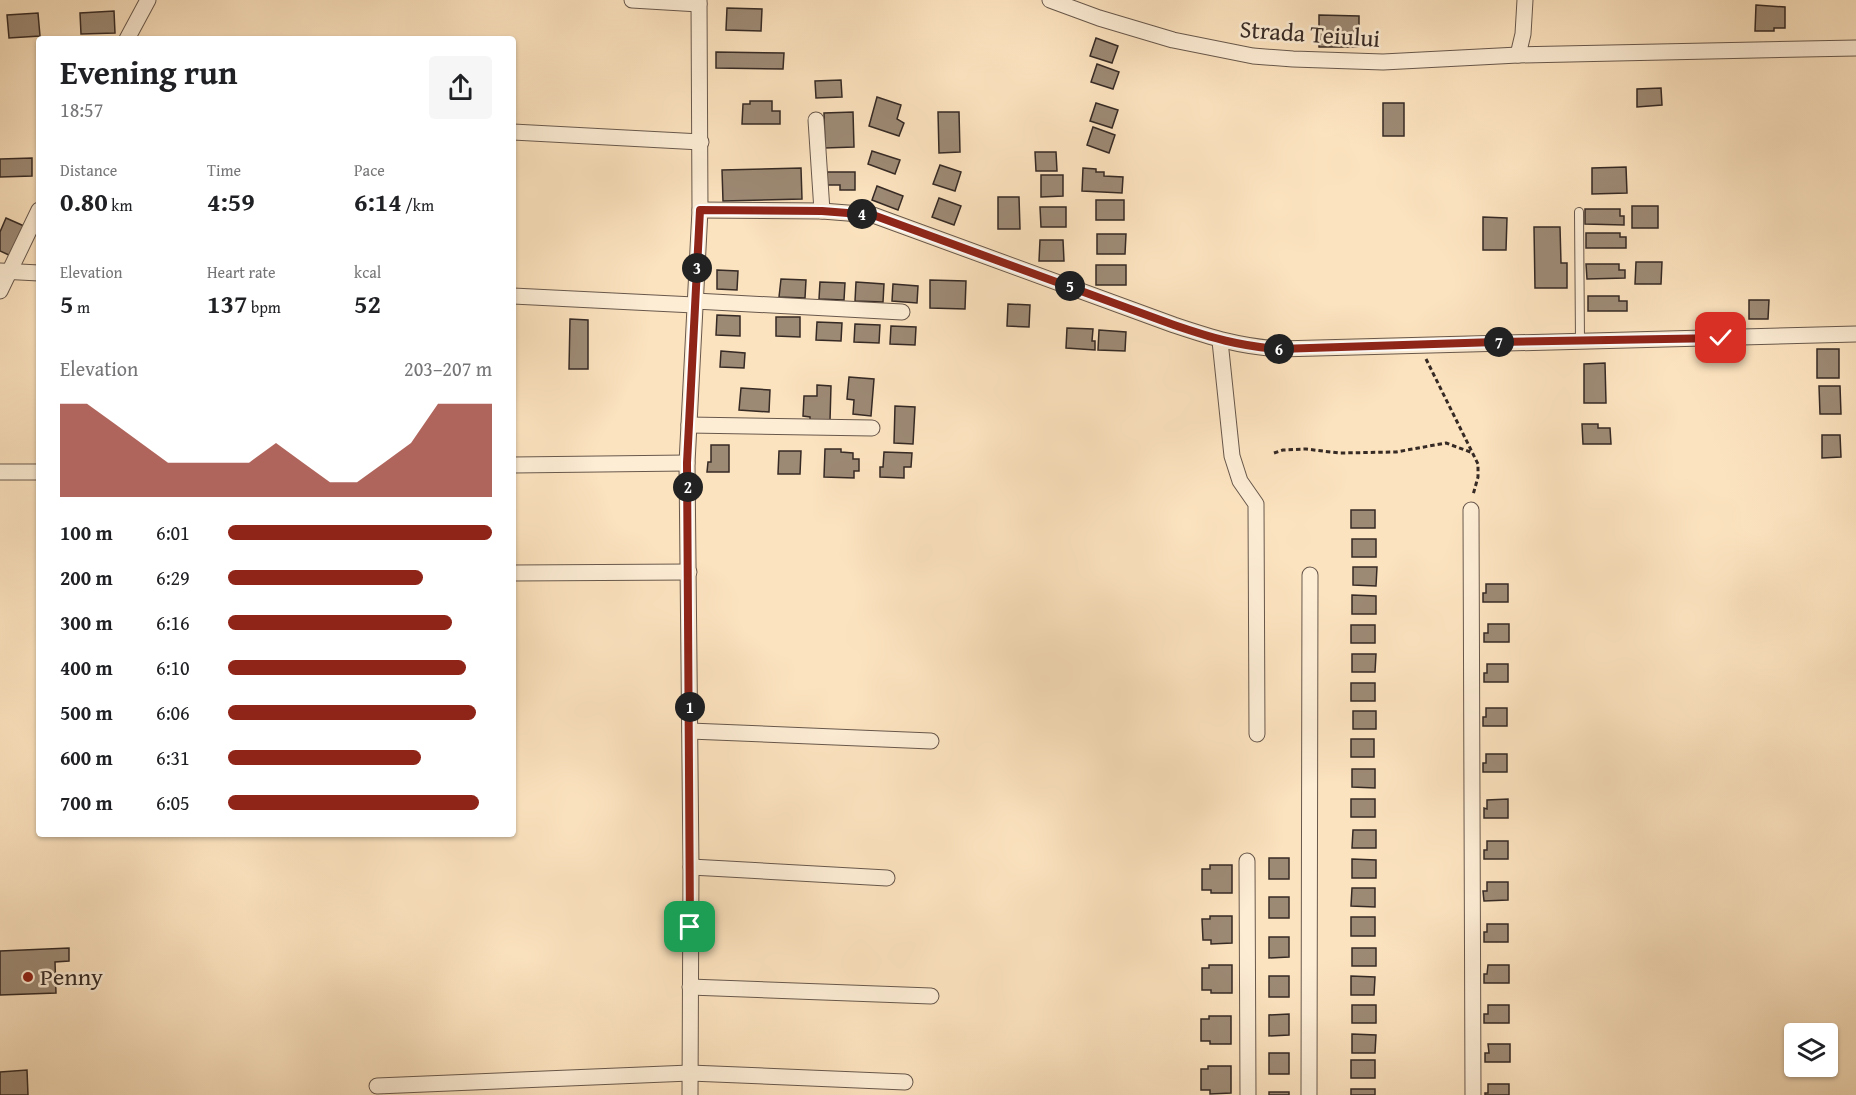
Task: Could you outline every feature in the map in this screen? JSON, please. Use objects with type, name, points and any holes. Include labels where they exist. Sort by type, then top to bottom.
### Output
[{"type":"street","points":[[129,36],[148,0]]},
{"type":"street","points":[[632,0],[699,2],[700,210],[687,463],[691,867],[690,1095]]},
{"type":"street","name":"Strada Teiului","points":[[1050,0],[1173,40],[1253,56],[1383,62],[1518,55],[1564,56],[1856,48]]},
{"type":"street","points":[[1518,55],[1525,0]]},
{"type":"street","points":[[816,120],[822,211]]},
{"type":"street","points":[[516,132],[701,142]]},
{"type":"street","points":[[700,210],[822,211],[873,215],[1220,341],[1246,346],[1279,349],[1856,334]]},
{"type":"street","points":[[0,291],[4,272],[36,215]]},
{"type":"street","points":[[4,272],[36,273]]},
{"type":"street","points":[[516,296],[902,312]]},
{"type":"street","points":[[1220,341],[1232,456],[1240,481],[1256,504],[1257,734]]},
{"type":"street","points":[[689,425],[872,429]]},
{"type":"street","points":[[516,465],[687,463]]},
{"type":"street","points":[[0,472],[36,472]]},
{"type":"street","points":[[1471,510],[1473,1095]]},
{"type":"street","points":[[516,573],[688,572]]},
{"type":"street","points":[[1309,1095],[1310,575]]},
{"type":"street","points":[[690,731],[931,741]]},
{"type":"street","points":[[1247,861],[1248,1095]]},
{"type":"street","points":[[691,867],[887,878]]},
{"type":"street","points":[[690,987],[931,996]]},
{"type":"street","points":[[377,1086],[690,1073],[905,1082]]},
{"type":"lane","points":[[1579,212],[1580,341]]},
{"type":"path","points":[[1417,344],[1478,464],[1478,477],[1471,510]]},
{"type":"path","points":[[1274,453],[1283,450],[1306,449],[1339,453],[1396,452],[1446,443],[1473,453]]},
{"type":"building","points":[[1756,5],[1785,7],[1785,28],[1774,28],[1774,31],[1755,31]]},
{"type":"building","points":[[727,8],[762,9],[761,31],[726,30]]},
{"type":"building","points":[[114,11],[115,33],[81,34],[80,13]]},
{"type":"building","points":[[38,13],[40,36],[9,38],[7,15]]},
{"type":"building","points":[[1319,15],[1359,16],[1359,47],[1319,47]]},
{"type":"building","points":[[1096,38],[1118,46],[1112,63],[1090,56]]},
{"type":"building","points":[[716,52],[784,53],[783,69],[716,68]]},
{"type":"building","points":[[1097,64],[1119,72],[1113,89],[1091,82]]},
{"type":"building","points":[[841,80],[842,97],[816,98],[815,81]]},
{"type":"building","points":[[1661,88],[1662,105],[1637,107],[1637,89]]},
{"type":"building","points":[[877,97],[901,105],[897,119],[904,123],[899,136],[869,126]]},
{"type":"building","points":[[750,101],[772,101],[772,111],[780,111],[780,124],[742,124],[743,104],[750,104]]},
{"type":"building","points":[[1096,103],[1118,110],[1112,128],[1090,121]]},
{"type":"building","points":[[1383,103],[1404,103],[1404,136],[1383,136]]},
{"type":"building","points":[[853,112],[854,147],[825,148],[824,113]]},
{"type":"building","points":[[938,112],[959,112],[960,152],[939,153]]},
{"type":"building","points":[[1093,127],[1115,135],[1109,153],[1087,145]]},
{"type":"building","points":[[872,151],[900,160],[895,174],[868,164]]},
{"type":"building","points":[[1035,152],[1056,152],[1057,171],[1036,171]]},
{"type":"building","points":[[32,158],[32,176],[0,177],[0,159]]},
{"type":"building","points":[[940,165],[961,172],[955,191],[933,184]]},
{"type":"building","points":[[1626,167],[1627,193],[1592,194],[1592,168]]},
{"type":"building","points":[[801,168],[802,199],[723,201],[722,170]]},
{"type":"building","points":[[1083,168],[1104,172],[1104,176],[1123,177],[1122,193],[1082,191]]},
{"type":"building","points":[[827,172],[855,172],[855,190],[840,190],[840,185],[827,185]]},
{"type":"building","points":[[1041,175],[1063,175],[1063,196],[1041,197]]},
{"type":"building","points":[[877,186],[903,196],[898,210],[872,200]]},
{"type":"building","points":[[998,197],[1019,197],[1020,229],[998,229]]},
{"type":"building","points":[[939,198],[961,206],[954,225],[932,217]]},
{"type":"building","points":[[1096,200],[1124,200],[1124,220],[1096,220]]},
{"type":"building","points":[[1632,206],[1658,206],[1658,228],[1632,228]]},
{"type":"building","points":[[1040,207],[1066,207],[1066,227],[1041,227]]},
{"type":"building","points":[[1585,209],[1620,209],[1620,216],[1624,216],[1624,225],[1585,224]]},
{"type":"building","points":[[1483,217],[1507,218],[1506,250],[1483,250]]},
{"type":"building","points":[[6,218],[24,226],[11,256],[0,251],[0,232]]},
{"type":"building","points":[[1534,227],[1560,227],[1561,263],[1567,263],[1567,288],[1535,288]]},
{"type":"building","points":[[1586,233],[1620,233],[1620,237],[1626,237],[1626,248],[1586,248]]},
{"type":"building","points":[[1097,234],[1126,234],[1125,254],[1097,254]]},
{"type":"building","points":[[1040,240],[1063,240],[1064,261],[1039,261]]},
{"type":"building","points":[[1636,262],[1662,262],[1661,284],[1635,284]]},
{"type":"building","points":[[1586,264],[1619,264],[1619,270],[1625,270],[1625,278],[1587,279]]},
{"type":"building","points":[[1096,265],[1126,265],[1126,285],[1096,285]]},
{"type":"building","points":[[717,270],[738,271],[737,290],[717,289]]},
{"type":"building","points":[[781,279],[806,280],[805,298],[779,297]]},
{"type":"building","points":[[930,280],[966,281],[965,309],[930,308]]},
{"type":"building","points":[[820,282],[845,283],[844,300],[819,299]]},
{"type":"building","points":[[856,282],[884,284],[883,302],[855,301]]},
{"type":"building","points":[[893,284],[918,286],[917,303],[892,301]]},
{"type":"building","points":[[1588,296],[1619,296],[1619,301],[1627,301],[1627,311],[1588,311]]},
{"type":"building","points":[[1749,300],[1769,300],[1768,319],[1749,319]]},
{"type":"building","points":[[1008,304],[1030,305],[1029,327],[1007,326]]},
{"type":"building","points":[[717,315],[740,316],[740,336],[716,335]]},
{"type":"building","points":[[776,317],[800,317],[800,337],[776,336]]},
{"type":"building","points":[[570,319],[588,320],[588,369],[569,369]]},
{"type":"building","points":[[817,322],[842,323],[841,341],[816,340]]},
{"type":"building","points":[[855,324],[880,325],[879,343],[854,342]]},
{"type":"building","points":[[891,326],[916,327],[915,345],[890,344]]},
{"type":"building","points":[[1067,328],[1093,329],[1092,341],[1095,341],[1095,350],[1066,348]]},
{"type":"building","points":[[1099,330],[1126,332],[1125,351],[1098,350]]},
{"type":"building","points":[[1817,349],[1839,349],[1839,378],[1817,378]]},
{"type":"building","points":[[721,351],[745,353],[744,368],[720,367]]},
{"type":"building","points":[[1605,363],[1606,403],[1584,403],[1584,364]]},
{"type":"building","points":[[849,377],[874,379],[871,416],[853,414],[854,400],[847,399]]},
{"type":"building","points":[[817,385],[831,386],[830,421],[810,421],[810,417],[803,416],[804,396],[817,396]]},
{"type":"building","points":[[1819,386],[1840,386],[1841,414],[1820,414]]},
{"type":"building","points":[[741,388],[770,390],[769,412],[739,410]]},
{"type":"building","points":[[895,406],[915,407],[913,444],[894,443]]},
{"type":"building","points":[[1582,424],[1598,424],[1598,428],[1610,428],[1611,444],[1583,444]]},
{"type":"building","points":[[1822,435],[1840,435],[1841,457],[1822,458]]},
{"type":"building","points":[[711,445],[729,445],[729,472],[707,472],[708,462],[711,462]]},
{"type":"building","points":[[825,449],[841,449],[841,452],[853,453],[853,459],[859,459],[859,471],[854,471],[854,478],[824,477]]},
{"type":"building","points":[[779,451],[801,451],[800,474],[778,474]]},
{"type":"building","points":[[884,452],[912,453],[911,467],[904,467],[904,478],[880,477]]},
{"type":"building","points":[[1351,510],[1375,510],[1375,528],[1351,528]]},
{"type":"building","points":[[1352,539],[1376,539],[1376,557],[1352,557]]},
{"type":"building","points":[[1353,567],[1377,567],[1376,586],[1353,585]]},
{"type":"building","points":[[1486,584],[1508,584],[1508,602],[1483,602]]},
{"type":"building","points":[[1352,595],[1376,596],[1376,614],[1352,614]]},
{"type":"building","points":[[1488,624],[1509,624],[1509,642],[1484,642],[1484,633],[1488,633]]},
{"type":"building","points":[[1351,625],[1375,625],[1375,643],[1351,643]]},
{"type":"building","points":[[1352,654],[1376,654],[1375,672],[1352,672]]},
{"type":"building","points":[[1487,664],[1508,664],[1508,682],[1484,682]]},
{"type":"building","points":[[1351,683],[1375,683],[1375,701],[1351,701]]},
{"type":"building","points":[[1486,708],[1507,708],[1507,726],[1483,726]]},
{"type":"building","points":[[1353,711],[1376,711],[1376,729],[1353,729]]},
{"type":"building","points":[[1351,739],[1374,739],[1374,757],[1351,757]]},
{"type":"building","points":[[1486,754],[1507,754],[1507,772],[1483,772]]},
{"type":"building","points":[[1352,769],[1375,769],[1375,788],[1352,787]]},
{"type":"building","points":[[1351,799],[1375,799],[1375,817],[1351,817]]},
{"type":"building","points":[[1508,799],[1508,818],[1484,818],[1487,800]]},
{"type":"building","points":[[1353,830],[1376,830],[1376,848],[1352,848]]},
{"type":"building","points":[[1487,841],[1508,841],[1508,859],[1484,859]]},
{"type":"building","points":[[1269,858],[1289,858],[1289,879],[1269,879]]},
{"type":"building","points":[[1352,859],[1376,860],[1376,878],[1352,878]]},
{"type":"building","points":[[1210,865],[1232,865],[1232,893],[1211,893],[1211,890],[1202,890],[1202,869],[1210,869]]},
{"type":"building","points":[[1487,882],[1508,882],[1508,900],[1484,901],[1483,891],[1487,891]]},
{"type":"building","points":[[1352,888],[1375,888],[1375,907],[1351,906]]},
{"type":"building","points":[[1269,897],[1289,897],[1289,918],[1269,918]]},
{"type":"building","points":[[1210,916],[1232,916],[1232,943],[1211,944],[1211,940],[1203,940],[1202,919],[1210,919]]},
{"type":"building","points":[[1351,917],[1375,917],[1375,936],[1351,936]]},
{"type":"building","points":[[1487,924],[1508,924],[1508,942],[1484,942]]},
{"type":"building","points":[[1269,937],[1289,937],[1289,957],[1269,958]]},
{"type":"building","name":"Penny","points":[[69,948],[69,961],[55,962],[56,993],[0,995],[0,951]]},
{"type":"building","points":[[1352,948],[1376,948],[1376,966],[1352,966]]},
{"type":"building","points":[[1209,965],[1232,965],[1232,993],[1211,993],[1211,990],[1202,990],[1202,968],[1209,968]]},
{"type":"building","points":[[1488,965],[1509,965],[1509,983],[1484,983],[1484,974],[1487,974]]},
{"type":"building","points":[[1269,976],[1289,976],[1289,997],[1269,997]]},
{"type":"building","points":[[1351,976],[1375,977],[1374,995],[1351,995]]},
{"type":"building","points":[[1352,1005],[1376,1005],[1376,1023],[1352,1023]]},
{"type":"building","points":[[1488,1005],[1509,1005],[1509,1023],[1484,1023],[1484,1014],[1488,1014]]},
{"type":"building","points":[[1289,1014],[1289,1035],[1269,1036],[1269,1015]]},
{"type":"building","points":[[1209,1016],[1231,1016],[1231,1044],[1210,1044],[1210,1041],[1201,1041],[1201,1019],[1209,1019]]},
{"type":"building","points":[[1352,1034],[1376,1035],[1375,1053],[1352,1053]]},
{"type":"building","points":[[1488,1044],[1510,1044],[1510,1062],[1485,1062],[1485,1053],[1489,1053]]},
{"type":"building","points":[[1269,1053],[1289,1053],[1289,1074],[1269,1074]]},
{"type":"building","points":[[1351,1060],[1375,1060],[1375,1078],[1351,1078]]},
{"type":"building","points":[[1208,1066],[1231,1066],[1231,1093],[1210,1094],[1210,1090],[1201,1090],[1201,1069],[1208,1069]]},
{"type":"building","points":[[27,1070],[28,1095],[0,1095],[0,1072]]},
{"type":"building","points":[[1488,1084],[1509,1084],[1509,1095],[1485,1095],[1488,1093]]},
{"type":"building","points":[[1351,1089],[1375,1089],[1375,1095],[1351,1095]]},
{"type":"building","points":[[1269,1092],[1289,1092],[1289,1095],[1269,1095]]},
{"type":"place","name":"Penny","points":[[28,977]]},
{"type":"route","points":[[690,927],[687,463],[700,210],[822,211],[873,215],[1174,325],[1220,341],[1246,346],[1279,349],[1721,338]]}]
